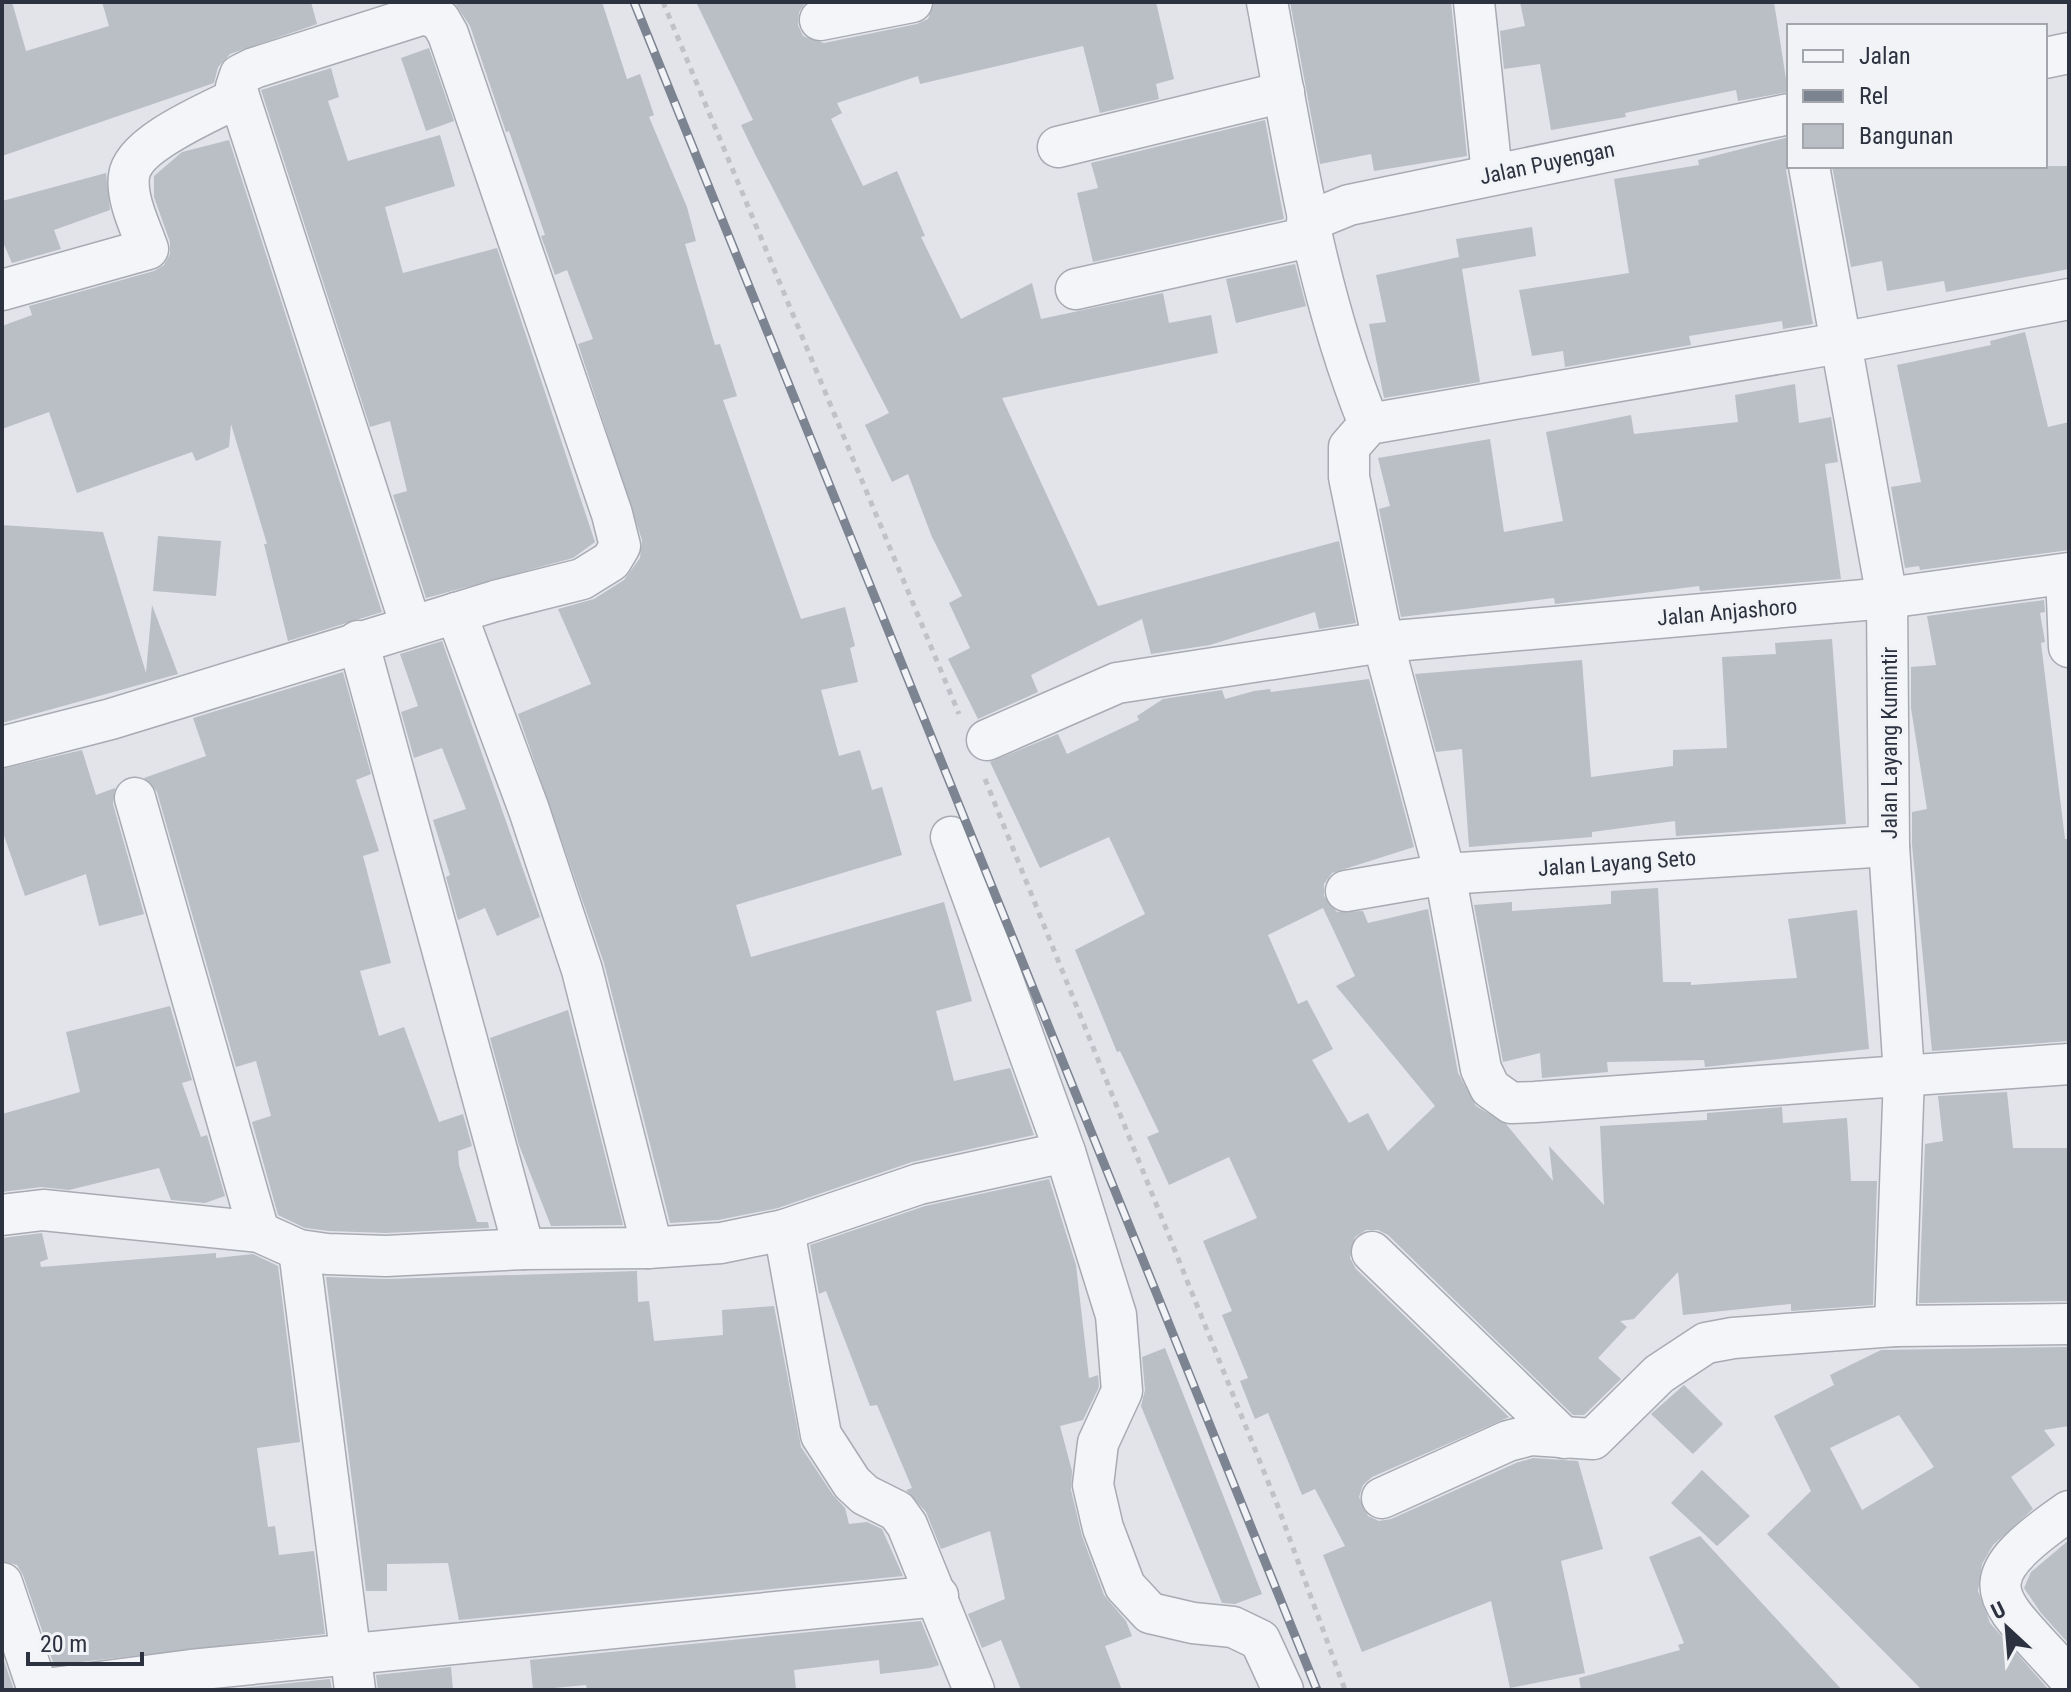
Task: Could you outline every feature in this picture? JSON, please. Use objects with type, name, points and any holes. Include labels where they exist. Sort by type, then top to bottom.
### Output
[{"type":"street","points":[[820,20],[912,2]]},
{"type":"street","points":[[1267,2],[1308,229],[1355,388],[1369,424]]},
{"type":"street","points":[[1474,2],[1492,174]]},
{"type":"street","points":[[2,747],[111,719],[358,641],[582,579],[611,561],[620,546],[607,499],[448,34],[440,20],[424,14],[254,68],[240,75],[236,87],[411,626]]},
{"type":"street","points":[[2047,58],[2069,53]]},
{"type":"street","points":[[1058,147],[1284,92]]},
{"type":"street","points":[[2,290],[148,249],[129,192],[129,173],[137,154],[239,97]]},
{"type":"street","name":"Jalan Puyengan","points":[[1076,289],[1308,229],[1349,205],[1787,114]]},
{"type":"street","name":"Jalan Layang Kumintir","points":[[1809,168],[1887,598],[1889,846],[1904,1075],[1895,1326]]},
{"type":"street","points":[[2069,299],[1840,343],[1369,424],[1349,447],[1349,477],[1383,642],[1445,874],[1481,1069],[1490,1088],[1511,1103],[2069,1064]]},
{"type":"street","name":"Jalan Anjashoro","points":[[977,744],[1117,683],[1383,642],[1887,598],[2067,574]]},
{"type":"street","points":[[2067,574],[2069,647]]},
{"type":"street","points":[[456,613],[529,810],[582,970],[648,1231],[648,1248]]},
{"type":"street","points":[[358,641],[524,1249]]},
{"type":"street","points":[[135,798],[259,1232]]},
{"type":"street","points":[[951,837],[1065,1152],[1116,1315],[1122,1391],[1098,1443],[1093,1485],[1103,1528],[1125,1586],[1150,1613],[1193,1623],[1233,1627],[1260,1640],[1283,1690]]},
{"type":"street","name":"Jalan Layang Seto","points":[[1346,891],[1445,874],[1889,846]]},
{"type":"street","points":[[2,1215],[43,1210],[259,1232],[299,1250],[386,1256],[524,1249],[648,1248],[721,1243],[784,1230],[919,1184],[1065,1152]]},
{"type":"street","points":[[784,1230],[821,1435],[852,1483],[865,1495],[897,1511],[938,1596],[974,1690]]},
{"type":"street","points":[[299,1250],[353,1673]]},
{"type":"street","points":[[1372,1252],[1564,1438]]},
{"type":"street","points":[[1382,1498],[1508,1441],[1531,1435],[1593,1439],[1659,1374],[1706,1343],[1733,1338],[1895,1326],[2069,1324]]},
{"type":"street","points":[[2069,1511],[2008,1559],[1998,1584],[2001,1602],[2069,1678]]},
{"type":"street","points":[[2,1583],[38,1690],[191,1670],[353,1673],[938,1596]]},
{"type":"path","points":[[663,2],[977,744],[1271,1489],[1345,1690]]},
{"type":"building","points":[[2,2],[12,2],[26,51],[109,26],[102,2],[311,2],[317,24],[230,54],[218,67],[214,83],[2,156]]},
{"type":"building","points":[[454,2],[602,2],[627,79],[640,74],[654,115],[649,117],[687,207],[696,241],[685,244],[715,345],[720,344],[737,396],[723,400],[801,619],[845,607],[855,646],[850,648],[858,682],[821,690],[839,756],[860,750],[872,790],[882,787],[902,855],[736,905],[751,957],[944,902],[972,1001],[936,1011],[954,1081],[1010,1068],[1034,1135],[912,1162],[778,1208],[718,1220],[670,1223],[604,963],[518,714],[591,684],[558,609],[594,599],[624,580],[640,558],[642,540],[578,344],[593,339],[567,270],[555,275],[541,236],[545,235],[509,131],[506,132],[470,26]]},
{"type":"building","points":[[696,2],[806,2],[799,12],[798,25],[803,36],[824,43],[917,24],[928,19],[934,2],[1156,2],[1174,79],[1156,84],[1159,99],[1100,113],[1083,46],[920,84],[918,76],[837,103],[842,113],[831,119],[863,186],[897,171],[925,236],[921,237],[961,319],[1032,283],[1041,319],[1163,293],[1169,323],[1211,315],[1218,353],[1002,398],[1098,606],[1339,541],[1356,623],[1319,629],[1315,612],[1210,645],[1151,654],[1142,619],[1031,675],[1038,692],[978,719],[948,659],[970,648],[949,603],[962,596],[932,537],[908,474],[892,482],[865,425],[889,413],[741,125],[753,120]]},
{"type":"building","points":[[1290,2],[1451,2],[1467,156],[1374,171],[1371,154],[1320,164]]},
{"type":"building","points":[[1520,2],[1774,2],[1787,92],[1738,101],[1736,90],[1625,113],[1626,117],[1551,130],[1540,64],[1504,69],[1500,31],[1525,26]]},
{"type":"building","points":[[429,48],[454,121],[426,131],[401,58]]},
{"type":"building","points":[[331,68],[339,97],[328,101],[348,161],[440,135],[455,186],[385,207],[403,273],[497,248],[595,542],[573,558],[426,598],[393,495],[407,491],[390,421],[370,427],[261,90]]},
{"type":"building","points":[[1265,120],[1284,219],[1093,262],[1077,193],[1098,188],[1091,163]]},
{"type":"building","points":[[1787,138],[1786,170],[1813,324],[1783,329],[1782,321],[1689,336],[1691,345],[1565,367],[1563,351],[1532,356],[1519,290],[1629,273],[1614,179],[1699,165],[1698,160]]},
{"type":"building","points":[[229,140],[382,612],[288,641],[264,544],[267,544],[231,424],[229,447],[196,461],[192,452],[77,493],[49,412],[2,429],[2,326],[32,315],[29,306],[154,271],[164,265],[170,254],[170,242],[154,197],[154,176],[182,152]]},
{"type":"building","points":[[2069,166],[2069,269],[1946,292],[1944,281],[1887,291],[1882,261],[1851,267],[1832,168]]},
{"type":"building","points":[[106,173],[110,210],[54,230],[61,249],[12,263],[2,240],[2,201]]},
{"type":"building","points":[[1532,227],[1536,256],[1462,269],[1480,382],[1384,398],[1369,324],[1386,322],[1376,275],[1459,257],[1456,239]]},
{"type":"building","points":[[1295,264],[1306,306],[1236,323],[1226,279]]},
{"type":"building","points":[[2025,332],[2048,427],[2069,422],[2069,550],[1920,570],[1919,566],[1905,568],[1891,487],[1921,482],[1897,365],[1991,345],[1990,341]]},
{"type":"building","points":[[1795,384],[1799,423],[1831,417],[1838,462],[1825,464],[1841,579],[1700,591],[1699,586],[1555,604],[1554,598],[1401,617],[1379,509],[1390,506],[1378,458],[1490,439],[1504,532],[1563,521],[1546,432],[1631,415],[1634,434],[1738,422],[1735,395]]},
{"type":"building","points":[[2,525],[103,532],[146,673],[152,605],[178,674],[2,723]]},
{"type":"building","points":[[158,536],[221,541],[216,596],[153,591]]},
{"type":"building","points":[[2044,600],[2045,612],[2040,613],[2045,642],[2041,643],[2065,839],[2068,839],[2069,1041],[1932,1051],[1912,845],[1912,812],[1927,809],[1911,708],[1911,667],[1936,665],[1927,616]]},
{"type":"building","points":[[1832,639],[1846,824],[1676,836],[1675,821],[1592,832],[1592,837],[1469,847],[1462,749],[1436,752],[1415,674],[1582,660],[1591,777],[1673,766],[1673,750],[1727,748],[1722,657],[1776,654],[1775,643]]},
{"type":"building","points":[[442,641],[540,917],[497,936],[485,908],[458,920],[446,877],[450,875],[433,820],[466,809],[442,748],[414,758],[401,712],[418,706],[400,654]]},
{"type":"building","points":[[343,672],[371,774],[356,780],[379,851],[363,856],[391,963],[360,971],[379,1036],[404,1027],[439,1122],[463,1114],[472,1146],[458,1151],[459,1165],[477,1222],[488,1222],[489,1228],[386,1233],[329,1231],[305,1228],[278,1215],[252,1122],[271,1116],[256,1061],[236,1067],[157,792],[144,778],[206,756],[193,718]]},
{"type":"building","points":[[1369,679],[1414,847],[1332,873],[1324,884],[1324,896],[1337,912],[1363,911],[1368,923],[1428,909],[1458,1073],[1476,1106],[1506,1124],[1553,1181],[1549,1146],[1604,1205],[1600,1126],[1707,1120],[1707,1113],[1782,1107],[1783,1123],[1847,1118],[1851,1181],[1877,1181],[1873,1305],[1791,1311],[1791,1304],[1683,1315],[1678,1272],[1634,1319],[1620,1321],[1627,1327],[1598,1358],[1621,1379],[1584,1415],[1573,1415],[1388,1235],[1378,1230],[1366,1230],[1355,1237],[1350,1258],[1356,1269],[1509,1417],[1372,1477],[1363,1485],[1359,1497],[1368,1516],[1379,1521],[1391,1519],[1533,1458],[1578,1461],[1603,1549],[1561,1561],[1585,1673],[1510,1688],[1491,1601],[1362,1652],[1323,1555],[1345,1546],[1315,1489],[1302,1495],[1268,1413],[1255,1419],[1240,1381],[1248,1378],[1222,1315],[1232,1311],[1203,1241],[1257,1218],[1229,1157],[1169,1185],[1147,1137],[1159,1132],[1120,1051],[1117,1052],[1075,950],[1145,914],[1109,837],[1040,868],[990,762],[1058,734],[1067,754],[1139,720],[1137,716],[1163,699],[1222,690],[1225,699],[1254,691],[1270,689],[1271,692]],"holes":[[[1323,908],[1355,976],[1336,986],[1435,1106],[1388,1151],[1368,1113],[1349,1123],[1312,1060],[1333,1049],[1307,1000],[1298,1004],[1268,935]]]},
{"type":"building","points":[[82,750],[96,795],[115,788],[113,804],[144,914],[99,926],[86,874],[25,896],[2,830],[2,769]]},
{"type":"building","points":[[1658,888],[1663,982],[1691,982],[1691,985],[1797,978],[1788,919],[1857,910],[1869,1049],[1705,1067],[1704,1060],[1607,1062],[1608,1072],[1542,1078],[1540,1053],[1503,1062],[1474,905],[1512,902],[1512,911],[1611,904],[1611,891]]},
{"type":"building","points":[[170,1006],[192,1080],[182,1083],[201,1137],[207,1135],[225,1196],[205,1203],[171,1200],[159,1168],[69,1190],[41,1187],[2,1192],[2,1114],[80,1092],[66,1032]]},
{"type":"building","points":[[568,1010],[623,1225],[551,1226],[519,1145],[490,1038]]},
{"type":"building","points":[[2007,1092],[2013,1148],[2069,1148],[2069,1301],[1919,1303],[1925,1144],[1943,1141],[1938,1096]]},
{"type":"building","points":[[1049,1179],[1076,1265],[1089,1378],[1098,1375],[1099,1387],[1083,1420],[1060,1426],[1072,1471],[1071,1490],[1082,1536],[1104,1595],[1126,1621],[1132,1636],[1105,1646],[1122,1690],[1021,1690],[1001,1640],[982,1648],[968,1614],[1005,1599],[990,1531],[941,1549],[926,1512],[906,1490],[912,1488],[877,1405],[870,1406],[826,1291],[819,1294],[810,1245],[925,1206]]},
{"type":"building","points":[[42,1233],[48,1259],[40,1262],[41,1267],[216,1253],[216,1258],[253,1254],[278,1266],[300,1442],[257,1448],[268,1527],[275,1526],[279,1555],[314,1551],[325,1634],[54,1665],[23,1575],[17,1565],[2,1561],[2,1238]]},
{"type":"building","points":[[637,1271],[638,1302],[649,1301],[654,1341],[723,1335],[722,1310],[774,1306],[801,1447],[845,1508],[849,1524],[867,1522],[882,1529],[903,1576],[459,1620],[448,1563],[387,1564],[387,1591],[366,1591],[326,1277],[387,1279]]},
{"type":"building","points":[[2069,1347],[2069,1426],[2044,1430],[2055,1445],[2011,1477],[2033,1509],[1993,1545],[1982,1564],[1978,1591],[1990,1623],[2049,1690],[1922,1690],[1767,1534],[1811,1491],[1774,1416],[1834,1385],[1830,1375],[1881,1350]],"holes":[[[1899,1415],[1934,1467],[1862,1510],[1830,1448]]]},
{"type":"building","points":[[1165,1348],[1262,1594],[1235,1604],[1222,1603],[1141,1406],[1145,1390],[1142,1357]]},
{"type":"building","points":[[1684,1385],[1723,1424],[1693,1454],[1651,1414]]},
{"type":"building","points":[[1702,1470],[1750,1516],[1717,1546],[1671,1503]]},
{"type":"building","points":[[1700,1536],[1842,1690],[1581,1690],[1579,1678],[1680,1650],[1678,1645],[1684,1643],[1649,1557]]},
{"type":"building","points":[[2069,1540],[2069,1644],[2041,1613],[2024,1588],[2031,1572]]},
{"type":"building","points":[[921,1621],[939,1665],[930,1668],[880,1674],[879,1660],[794,1670],[796,1690],[587,1690],[586,1685],[533,1690],[530,1660]]},
{"type":"building","points":[[2,1655],[14,1690],[2,1690]]},
{"type":"building","points":[[451,1667],[453,1690],[378,1690],[376,1675]]},
{"type":"building","points":[[330,1679],[332,1690],[222,1690]]},
{"type":"railway","points":[[634,2],[1317,1690]]}]
